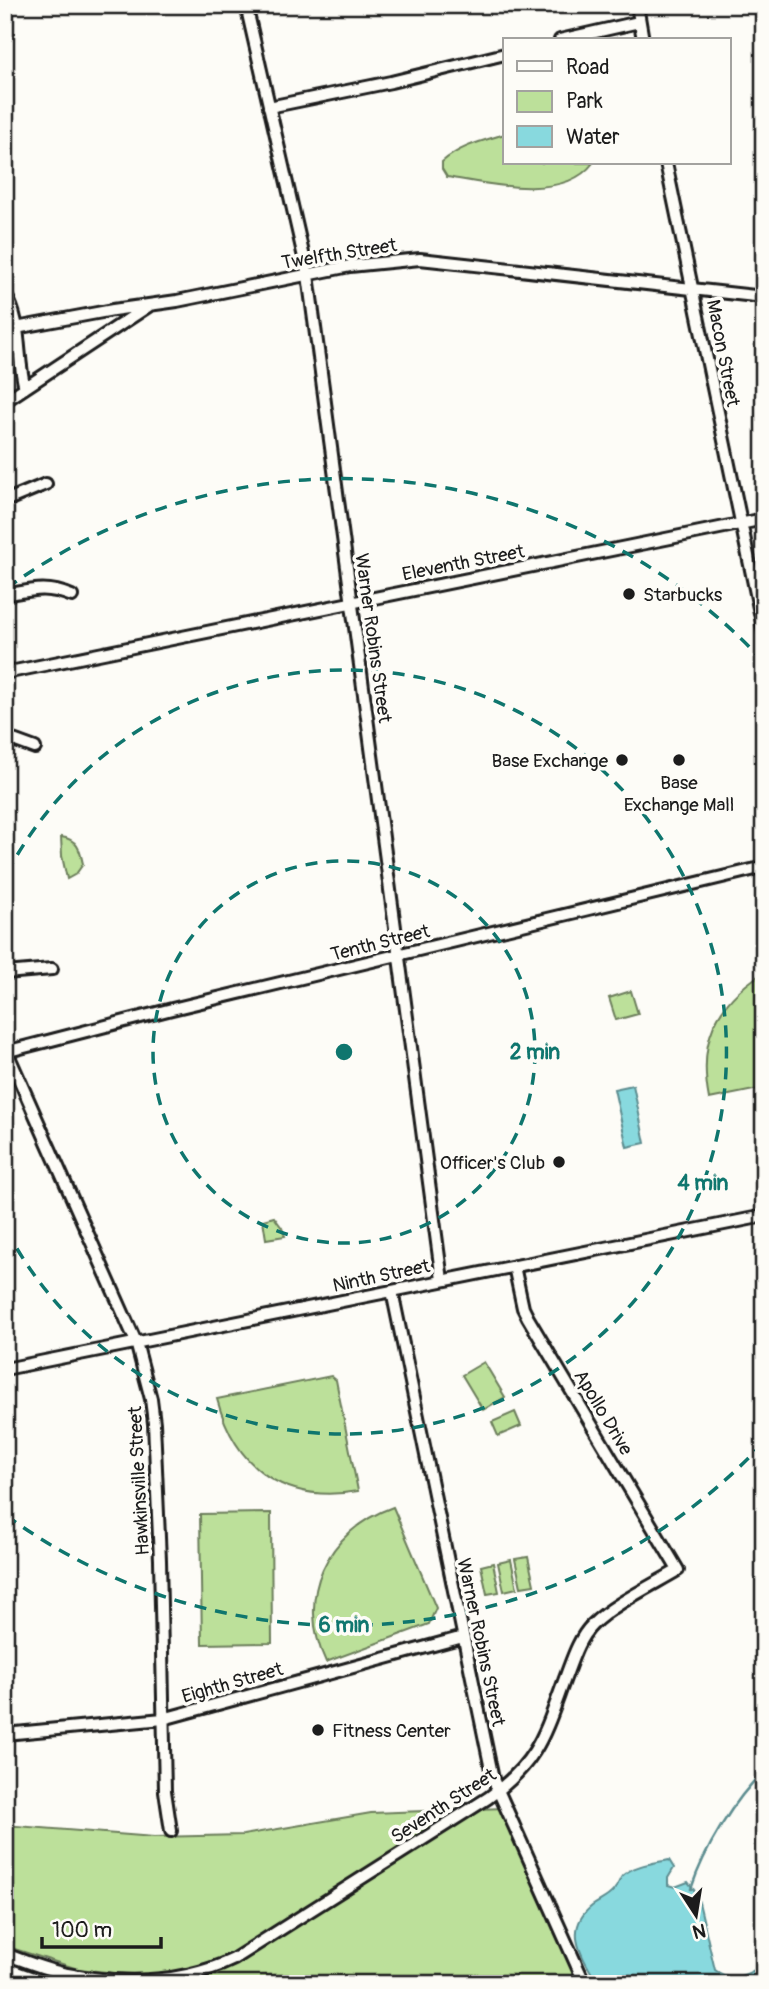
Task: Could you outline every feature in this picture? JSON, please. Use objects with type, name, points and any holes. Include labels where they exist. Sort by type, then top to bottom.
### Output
[{"type":"street","name":"Warner Robins Street","points":[[246,5],[308,275],[442,1280]]},
{"type":"street","points":[[637,5],[643,38]]},
{"type":"street","points":[[569,38],[639,22]]},
{"type":"street","points":[[269,107],[391,82],[503,54]]},
{"type":"street","name":"Macon Street","points":[[666,164],[764,632]]},
{"type":"street","name":"Twelfth Street","points":[[5,330],[385,261],[420,259],[764,297]]},
{"type":"street","points":[[5,294],[13,307],[18,328],[21,374],[25,388]]},
{"type":"street","points":[[5,401],[152,304]]},
{"type":"street","points":[[5,501],[46,484]]},
{"type":"street","name":"Eleventh Street","points":[[5,673],[764,519]]},
{"type":"street","points":[[5,595],[43,588],[59,590],[72,596]]},
{"type":"street","points":[[5,737],[35,748]]},
{"type":"street","name":"Tenth Street","points":[[6,1052],[764,867]]},
{"type":"street","points":[[5,973],[52,969]]},
{"type":"street","name":"Hawkinsville Street","points":[[5,1032],[6,1052],[136,1342],[151,1399],[154,1423],[165,1791],[171,1831]]},
{"type":"street","name":"Ninth Street","points":[[5,1369],[764,1216]]},
{"type":"street","name":"Apollo Drive","points":[[514,1265],[523,1308],[528,1318],[678,1570]]},
{"type":"street","name":"Warner Robins Street","points":[[392,1291],[493,1779],[585,1984]]},
{"type":"street","name":"Seventh Street","points":[[5,1954],[65,1974],[141,1982],[189,1976],[212,1970],[234,1959],[497,1791],[520,1772],[537,1749],[582,1638],[591,1626],[604,1615],[678,1570]]},
{"type":"street","name":"Eighth Street","points":[[5,1734],[163,1719],[463,1637]]},
{"type":"green space","points":[[503,135],[503,164],[592,164],[580,175],[564,183],[545,186],[504,186],[447,177],[442,169],[442,162],[472,145]]},
{"type":"green space","points":[[61,837],[71,840],[77,846],[83,864],[76,874],[67,879],[62,856]]},
{"type":"green space","points":[[764,972],[764,1088],[709,1099],[706,1060],[708,1042],[714,1026],[733,997]]},
{"type":"green space","points":[[631,991],[638,1014],[616,1020],[609,998]]},
{"type":"green space","points":[[274,1217],[285,1236],[266,1239],[263,1220]]},
{"type":"green space","points":[[484,1362],[505,1397],[483,1410],[462,1375]]},
{"type":"green space","points":[[331,1376],[336,1380],[358,1491],[332,1494],[308,1492],[286,1486],[267,1476],[237,1445],[217,1399]]},
{"type":"green space","points":[[515,1412],[521,1426],[498,1436],[492,1422]]},
{"type":"green space","points":[[393,1507],[436,1608],[429,1624],[326,1662],[317,1638],[314,1614],[316,1591],[323,1569],[334,1549],[350,1532]]},
{"type":"green space","points":[[271,1513],[272,1643],[202,1644],[200,1514]]},
{"type":"green space","points":[[528,1557],[534,1585],[521,1587],[515,1559]]},
{"type":"green space","points":[[511,1560],[517,1588],[504,1591],[498,1563]]},
{"type":"green space","points":[[493,1563],[499,1592],[487,1594],[481,1566]]},
{"type":"green space","points":[[504,1808],[590,1984],[157,1984],[144,1976],[78,1969],[5,1946],[5,1825],[154,1837],[243,1835],[371,1813]]},
{"type":"water","points":[[633,1085],[645,1143],[627,1147],[614,1089]]},
{"type":"water","points":[[669,1860],[674,1868],[668,1878],[668,1885],[675,1887],[688,1882],[697,1894],[715,1970],[728,1977],[740,1977],[764,1965],[764,1984],[598,1984],[578,1944],[578,1925],[583,1915],[607,1897],[627,1872]]},
{"type":"waterway","points":[[691,1889],[721,1826],[764,1771]]},
{"type":"place","name":"Starbucks","points":[[629,594]]},
{"type":"place","name":"Base Exchange","points":[[622,760]]},
{"type":"place","name":"Base Exchange Mall","points":[[679,760]]},
{"type":"place","name":"Officer's Club","points":[[559,1162]]},
{"type":"place","name":"Fitness Center","points":[[318,1730]]}]
